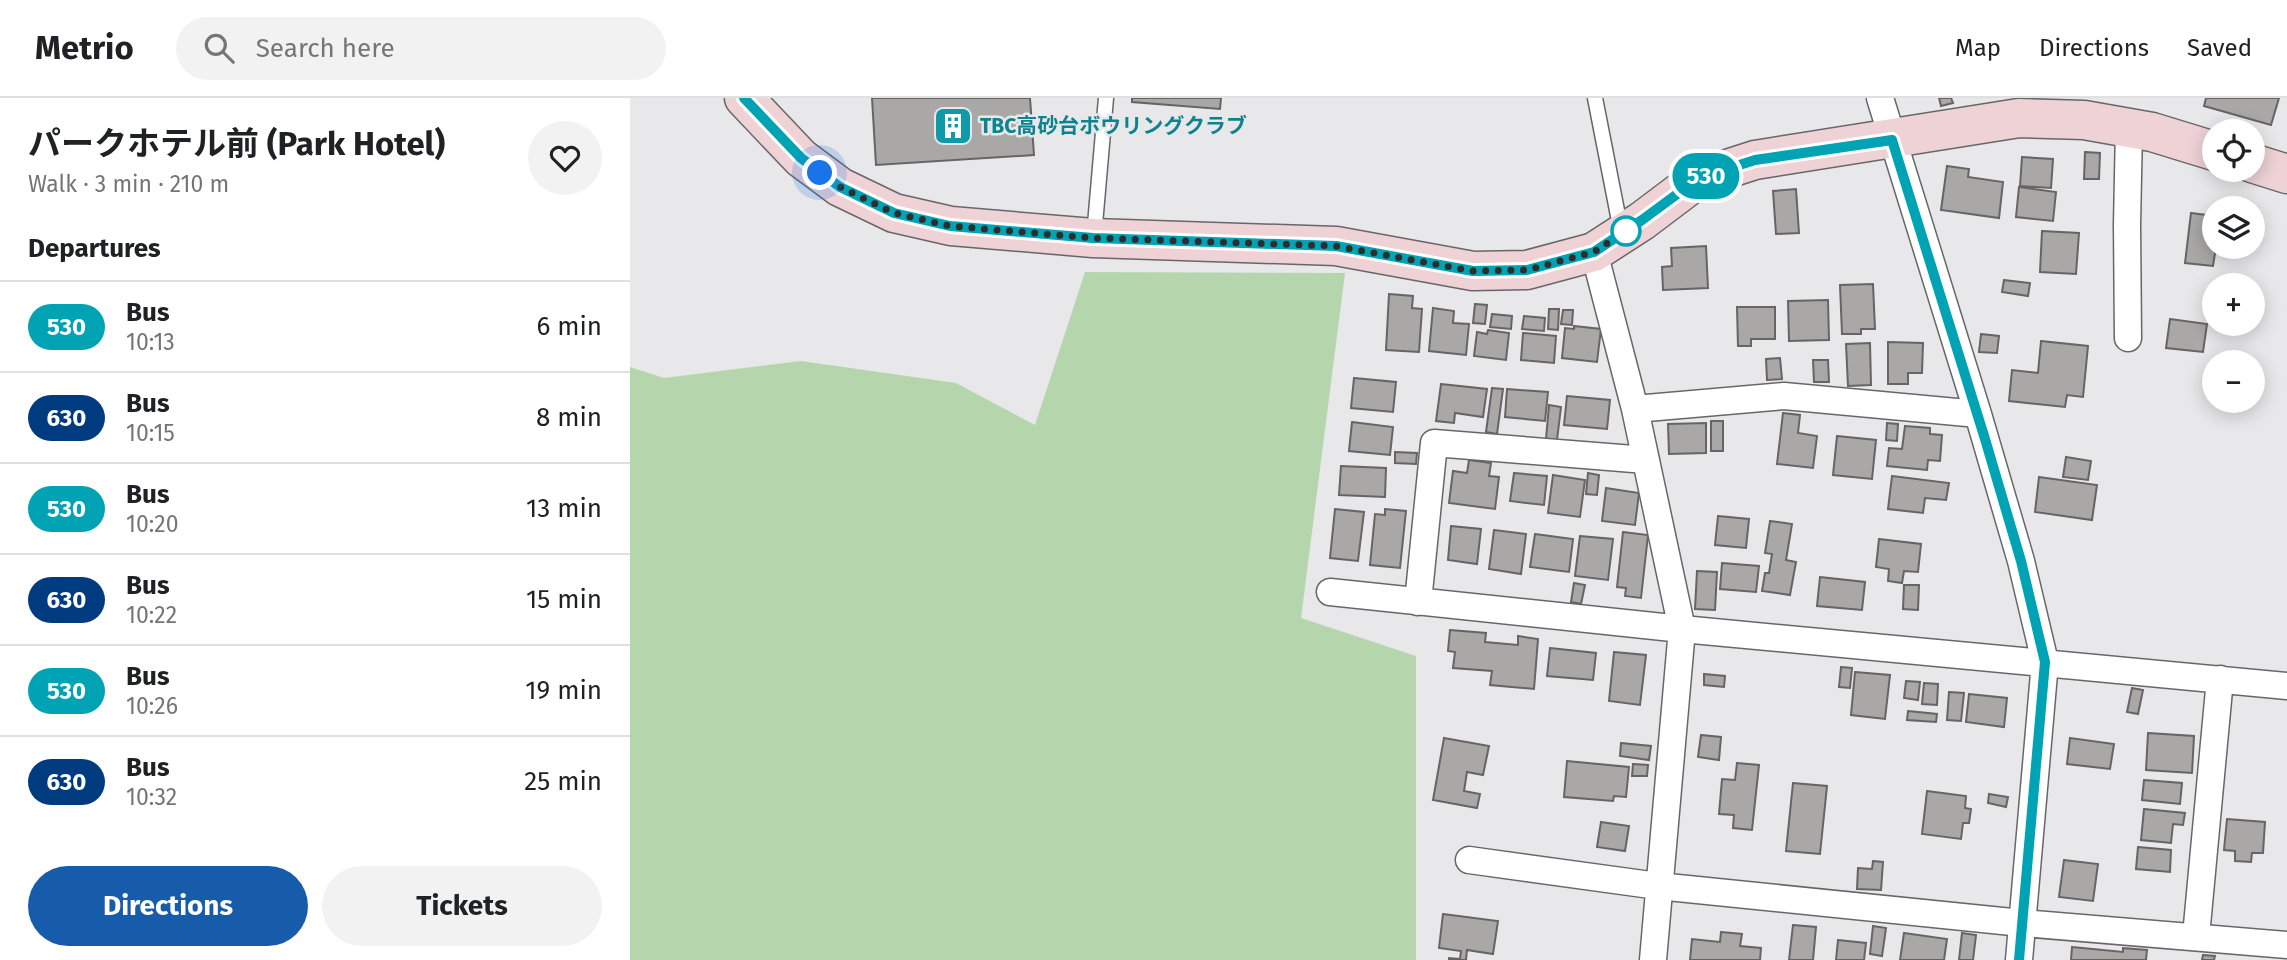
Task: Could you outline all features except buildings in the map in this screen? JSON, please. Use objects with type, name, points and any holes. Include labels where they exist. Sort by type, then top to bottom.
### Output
[{"type":"street","points":[[744,98],[801,158],[840,187],[894,213],[950,226],[1093,238],[1336,246],[1473,271],[1527,270],[1608,243],[1699,178],[1755,160],[2019,118],[2084,120],[2152,132],[2202,147]]},
{"type":"street","points":[[1880,98],[1978,414],[2021,561],[2045,662],[2019,960]]},
{"type":"street","points":[[2128,338],[2129,128]]},
{"type":"street","points":[[2265,167],[2287,174]]},
{"type":"street","points":[[1608,243],[1635,409],[1682,628],[1653,960]]},
{"type":"street","points":[[1635,409],[1784,396],[1978,414]]},
{"type":"street","points":[[1418,602],[1434,443],[1646,460]]},
{"type":"street","points":[[1330,592],[2287,685]]},
{"type":"street","points":[[2196,936],[2220,679]]},
{"type":"street","points":[[1469,860],[1658,886],[2022,923],[2287,945]]},
{"type":"lane","points":[[1093,238],[1106,98]]},
{"type":"lane","points":[[1595,98],[1608,243]]},
{"type":"green space","points":[[1085,272],[1345,273],[1301,618],[1416,656],[1416,960],[630,960],[630,367],[664,378],[801,361],[956,383],[1035,425]]},
{"type":"bus line","name":"530","points":[[744,98],[801,158],[840,187],[894,213],[950,226],[1093,238],[1336,246],[1473,271],[1527,270],[1594,252],[1699,178],[1755,160],[1892,140],[2021,561],[2045,662],[2019,960]]},
{"type":"place","name":"TBC高砂台ボウリングクラブ","points":[[953,126]]},
{"type":"route","points":[[820,173],[840,187],[894,213],[950,226],[1093,238],[1336,246],[1473,271],[1527,270],[1594,252],[1626,231]]}]
